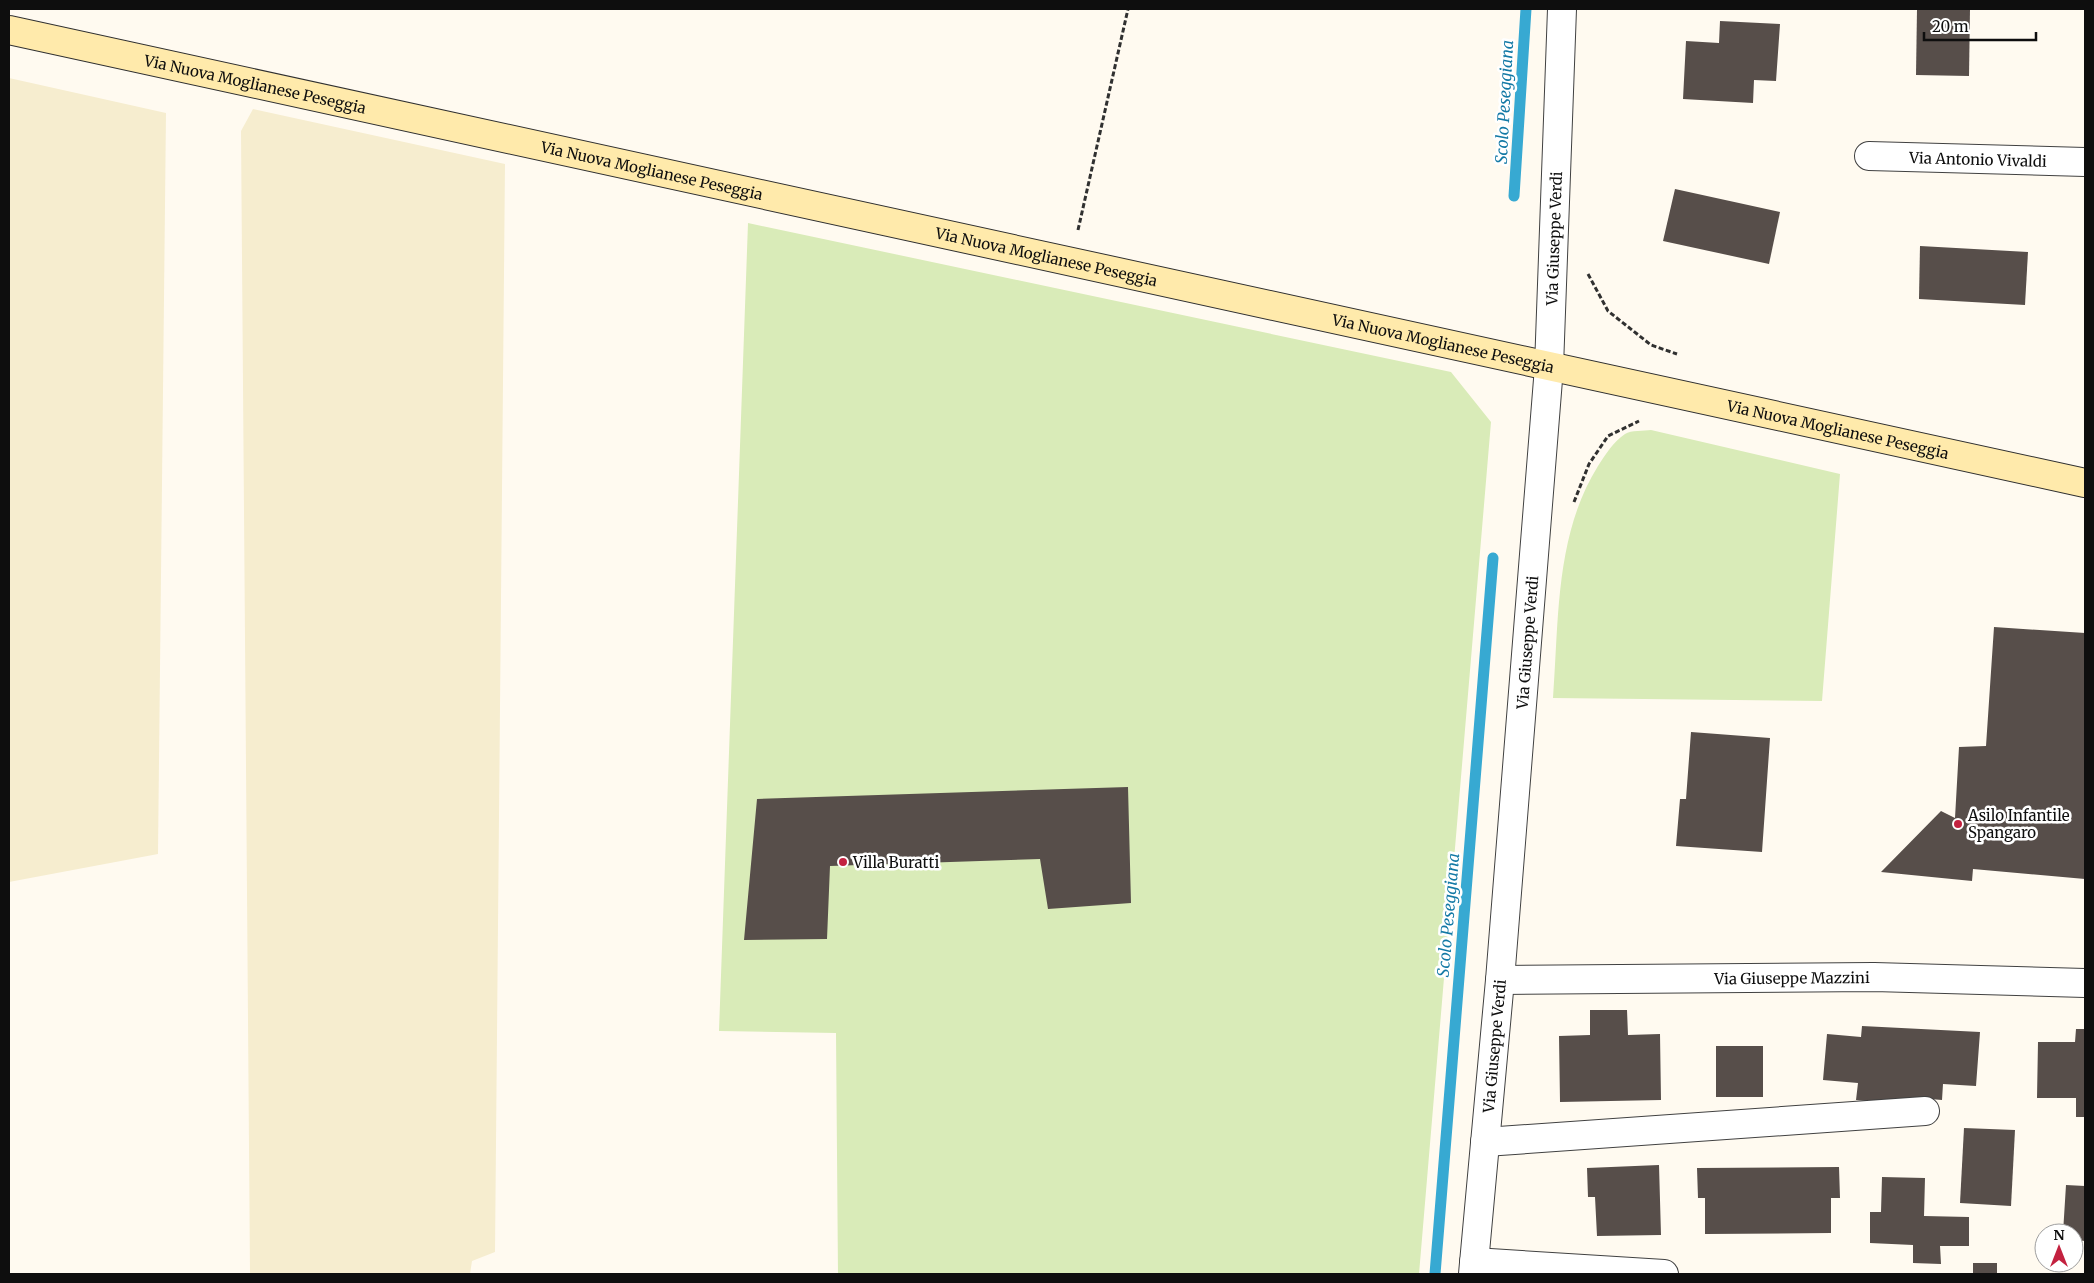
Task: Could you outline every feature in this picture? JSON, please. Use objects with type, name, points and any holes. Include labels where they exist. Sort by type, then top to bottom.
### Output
[{"type":"main road","name":"Via Nuova Moglianese Peseggia","points":[[9,30],[2085,484]]},
{"type":"street","name":"Via Giuseppe Verdi","points":[[1473,1268],[1500,980],[1549,367],[1562,9]]},
{"type":"street","name":"Via Antonio Vivaldi","points":[[1869,156],[2085,162]]},
{"type":"street","name":"Via Giuseppe Mazzini","points":[[1500,980],[1874,977],[2085,983]]},
{"type":"street","points":[[1485,1142],[1925,1111]]},
{"type":"street","points":[[1473,1268],[1664,1274]]},
{"type":"path","points":[[1070,262],[1128,9]]},
{"type":"path","points":[[1587,270],[1608,310],[1651,346],[1677,354]]},
{"type":"shaded area","points":[[9,78],[166,113],[158,854],[9,882]]},
{"type":"shaded area","points":[[253,109],[505,164],[495,1252],[472,1261],[470,1274],[250,1274],[241,131]]},
{"type":"green space","points":[[748,223],[1451,372],[1491,422],[1419,1274],[838,1274],[836,1033],[719,1031]]},
{"type":"green space","points":[[1651,430],[1840,474],[1822,701],[1553,698],[1562,578],[1566,549],[1574,520],[1584,493],[1598,466],[1613,444],[1628,433]]},
{"type":"building","points":[[1917,9],[1970,9],[1969,76],[1916,75]]},
{"type":"building","points":[[1720,21],[1780,24],[1776,81],[1754,80],[1753,103],[1683,99],[1686,41],[1719,43]]},
{"type":"building","points":[[1675,189],[1780,212],[1769,264],[1663,241]]},
{"type":"building","points":[[1920,246],[2028,252],[2025,305],[1919,299]]},
{"type":"building","points":[[1994,627],[2085,633],[2085,879],[1973,869],[1972,881],[1881,872],[1941,811],[1955,818],[1959,747],[1986,746]]},
{"type":"building","points":[[1691,732],[1770,738],[1762,852],[1676,846],[1680,799],[1686,799]]},
{"type":"building","name":"Villa Buratti","points":[[1128,787],[1131,903],[1048,909],[1040,859],[830,866],[827,939],[744,940],[757,799]]},
{"type":"building","points":[[1590,1010],[1627,1010],[1628,1035],[1660,1034],[1661,1100],[1560,1102],[1559,1036],[1590,1035]]},
{"type":"building","points":[[1862,1026],[1980,1032],[1976,1086],[1943,1084],[1942,1100],[1930,1099],[1930,1107],[1856,1100],[1858,1083],[1823,1080],[1827,1034],[1861,1037]]},
{"type":"building","points":[[2076,1029],[2085,1029],[2085,1117],[2076,1117],[2076,1098],[2037,1098],[2038,1042],[2075,1042]]},
{"type":"building","points":[[1716,1046],[1763,1046],[1763,1097],[1716,1097]]},
{"type":"building","points":[[1964,1128],[2015,1130],[2011,1206],[1960,1203]]},
{"type":"building","points":[[1659,1165],[1661,1235],[1597,1236],[1595,1197],[1588,1197],[1587,1168]]},
{"type":"building","points":[[1839,1167],[1840,1198],[1831,1198],[1831,1233],[1705,1234],[1705,1198],[1698,1198],[1697,1168]]},
{"type":"building","points":[[1882,1177],[1925,1178],[1924,1216],[1969,1217],[1969,1246],[1940,1246],[1941,1264],[1913,1263],[1913,1245],[1870,1243],[1870,1212],[1881,1212]]},
{"type":"building","points":[[2066,1185],[2085,1186],[2085,1241],[2084,1223],[2064,1223]]},
{"type":"building","points":[[1973,1263],[1997,1263],[1997,1274],[1973,1274]]},
{"type":"waterway","name":"Scolo Peseggiana","points":[[1514,196],[1526,9]]},
{"type":"waterway","name":"Scolo Peseggiana","points":[[1435,1274],[1493,558]]},
{"type":"place","name":"Asilo Infantile Spangaro","points":[[1958,824]]},
{"type":"place","name":"Villa Buratti","points":[[843,862]]}]
